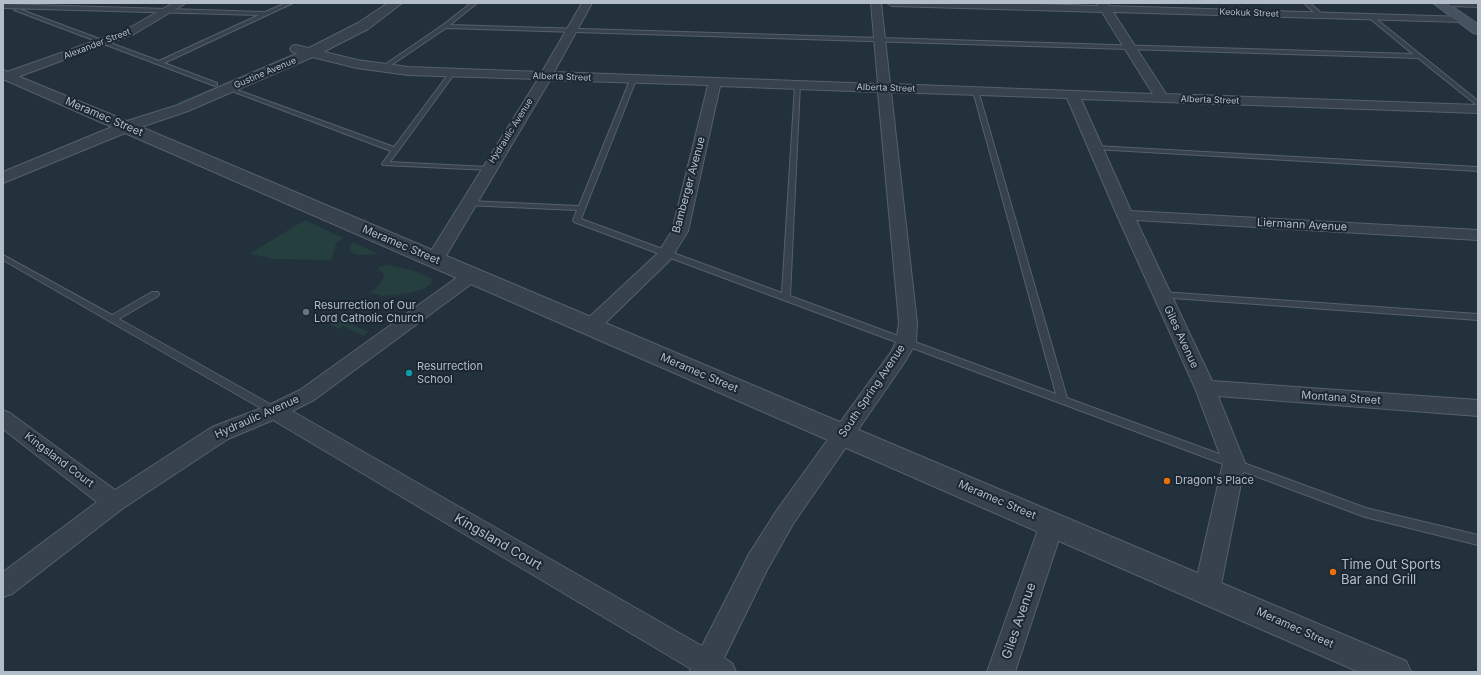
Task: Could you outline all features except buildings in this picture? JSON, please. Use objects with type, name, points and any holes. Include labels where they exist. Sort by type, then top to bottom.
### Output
[{"type":"main road","points":[[1439,3],[1478,30]]},
{"type":"street","name":"Alexander Street","points":[[6,75],[102,42],[143,26],[181,3]]},
{"type":"street","name":"Gustine Avenue","points":[[3,178],[126,127],[183,108],[221,86],[341,28],[380,3]]},
{"type":"street","name":"Gustine Avenue","points":[[221,86],[310,53],[363,26],[396,3]]},
{"type":"street","name":"Hydraulic Avenue","points":[[435,259],[572,31],[587,3]]},
{"type":"street","name":"South Spring Avenue","points":[[711,669],[758,562],[785,517],[899,355],[906,342],[908,323],[876,3]]},
{"type":"street","name":"Keokuk Street","points":[[892,3],[1104,6],[1462,19]]},
{"type":"street","points":[[1451,3],[1478,4]]},
{"type":"street","points":[[1104,6],[1162,98]]},
{"type":"street","name":"Alberta Street","points":[[296,49],[382,69],[452,73],[1478,109]]},
{"type":"street","name":"Meramec Street","points":[[6,75],[1395,672]]},
{"type":"street","name":"Bamberger Avenue","points":[[591,326],[666,254],[680,231],[715,82]]},
{"type":"street","name":"Giles Avenue","points":[[1072,94],[1125,215],[1205,388],[1234,463]]},
{"type":"street","name":"Liermann Avenue","points":[[1125,215],[1478,235]]},
{"type":"street","name":"Hydraulic Avenue","points":[[3,586],[114,502],[220,432],[274,411],[307,395],[472,275]]},
{"type":"street","name":"Montana Street","points":[[1205,388],[1478,408]]},
{"type":"street","name":"Kingsland Court","points":[[274,411],[711,669]]},
{"type":"street","name":"Kingsland Court","points":[[3,418],[114,502]]},
{"type":"street","points":[[1207,590],[1234,463]]},
{"type":"street","name":"Giles Avenue","points":[[1001,672],[1052,524]]},
{"type":"lane","points":[[160,63],[290,3]]},
{"type":"lane","points":[[382,69],[445,26],[474,3]]},
{"type":"lane","points":[[1307,3],[1320,15]]},
{"type":"lane","points":[[3,6],[266,14]]},
{"type":"lane","points":[[10,7],[395,150]]},
{"type":"lane","points":[[1370,16],[1417,56],[1478,104]]},
{"type":"lane","points":[[445,26],[1417,56]]},
{"type":"lane","points":[[452,73],[385,164],[488,169]]},
{"type":"lane","points":[[633,80],[577,220],[1365,512],[1478,540]]},
{"type":"lane","points":[[786,298],[798,85]]},
{"type":"lane","points":[[976,91],[1063,401]]},
{"type":"lane","points":[[1096,148],[1478,169]]},
{"type":"lane","points":[[468,203],[582,208]]},
{"type":"lane","points":[[3,257],[274,411]]},
{"type":"lane","points":[[112,319],[155,294]]},
{"type":"lane","points":[[1162,295],[1478,317]]},
{"type":"green space","points":[[288,56],[290,57],[180,105],[176,103]]},
{"type":"green space","points":[[305,220],[343,238],[336,243],[333,256],[330,260],[275,259],[249,254]]},
{"type":"green space","points":[[352,242],[379,254],[358,255],[352,253],[349,248]]},
{"type":"green space","points":[[386,265],[411,270],[431,278],[432,283],[424,289],[404,294],[383,296],[370,293],[380,284],[384,277],[383,273],[377,268]]},
{"type":"green space","points":[[330,314],[368,332],[363,336],[343,326],[339,329],[321,320]]},
{"type":"place","name":"Resurrection of Our Lord Catholic Church","points":[[306,312]]},
{"type":"place","name":"Resurrection School","points":[[409,373]]},
{"type":"place","name":"Dragon's Place","points":[[1167,481]]},
{"type":"place","name":"Time Out Sports Bar and Grill","points":[[1333,572]]}]
